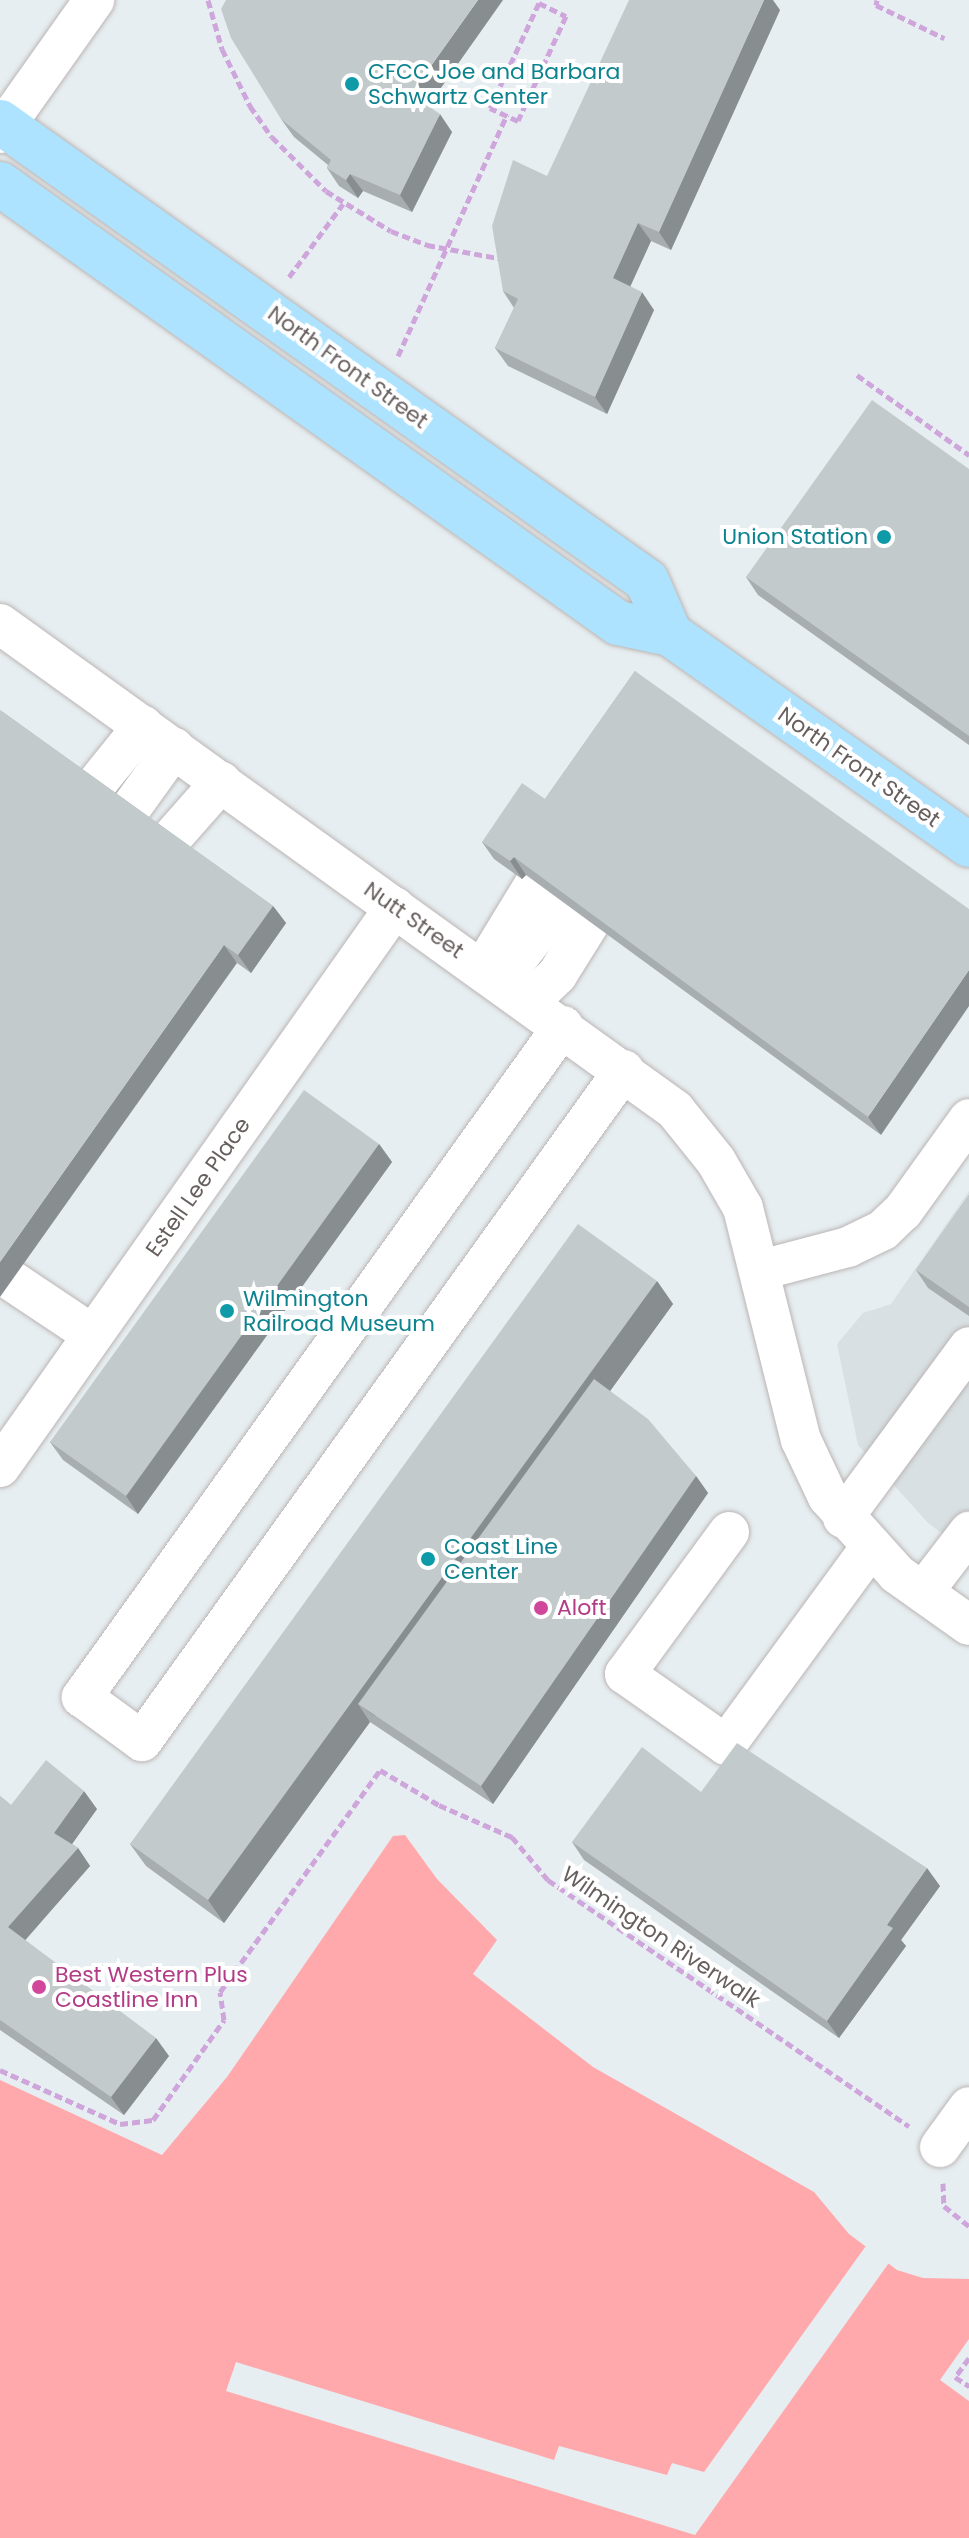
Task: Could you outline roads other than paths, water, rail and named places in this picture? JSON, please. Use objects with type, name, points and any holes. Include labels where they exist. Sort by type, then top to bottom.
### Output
[{"type":"main road","name":"North Front Street","points":[[2,127],[647,581],[670,634]]},
{"type":"main road","name":"North Front Street","points":[[0,184],[618,623],[670,634],[969,845]]},
{"type":"street","points":[[2,127],[94,0]]},
{"type":"street","name":"Nutt Street","points":[[0,624],[563,1026],[675,1110],[716,1161],[743,1208],[761,1270],[801,1440],[813,1471],[843,1518],[870,1548],[969,1625]]},
{"type":"street","points":[[93,788],[183,755]]},
{"type":"street","points":[[183,755],[148,827],[183,755]]},
{"type":"street","points":[[563,901],[557,975],[504,984],[563,901]]},
{"type":"street","name":"Estell Lee Place","points":[[0,1467],[395,907]]},
{"type":"street","points":[[563,1026],[82,1697],[142,1741],[624,1070]]},
{"type":"street","points":[[761,1270],[848,1247],[883,1230],[903,1211],[969,1119]]},
{"type":"street","points":[[12,1281],[93,1335]]},
{"type":"street","points":[[843,1518],[969,1347]]},
{"type":"street","points":[[729,1532],[625,1674],[726,1745],[870,1548]]},
{"type":"street","points":[[923,1592],[969,1532]]},
{"type":"street","points":[[940,2147],[969,2107]]},
{"type":"place","name":"CFCC Joe and Barbara Schwartz Center","points":[[352,84]]},
{"type":"place","name":"Union Station","points":[[884,537]]},
{"type":"place","name":"Wilmington Railroad Museum","points":[[227,1311]]},
{"type":"place","name":"Coast Line Center","points":[[428,1559]]},
{"type":"place","name":"Aloft","points":[[541,1608]]},
{"type":"place","name":"Best Western Plus Coastline Inn","points":[[39,1987]]}]
